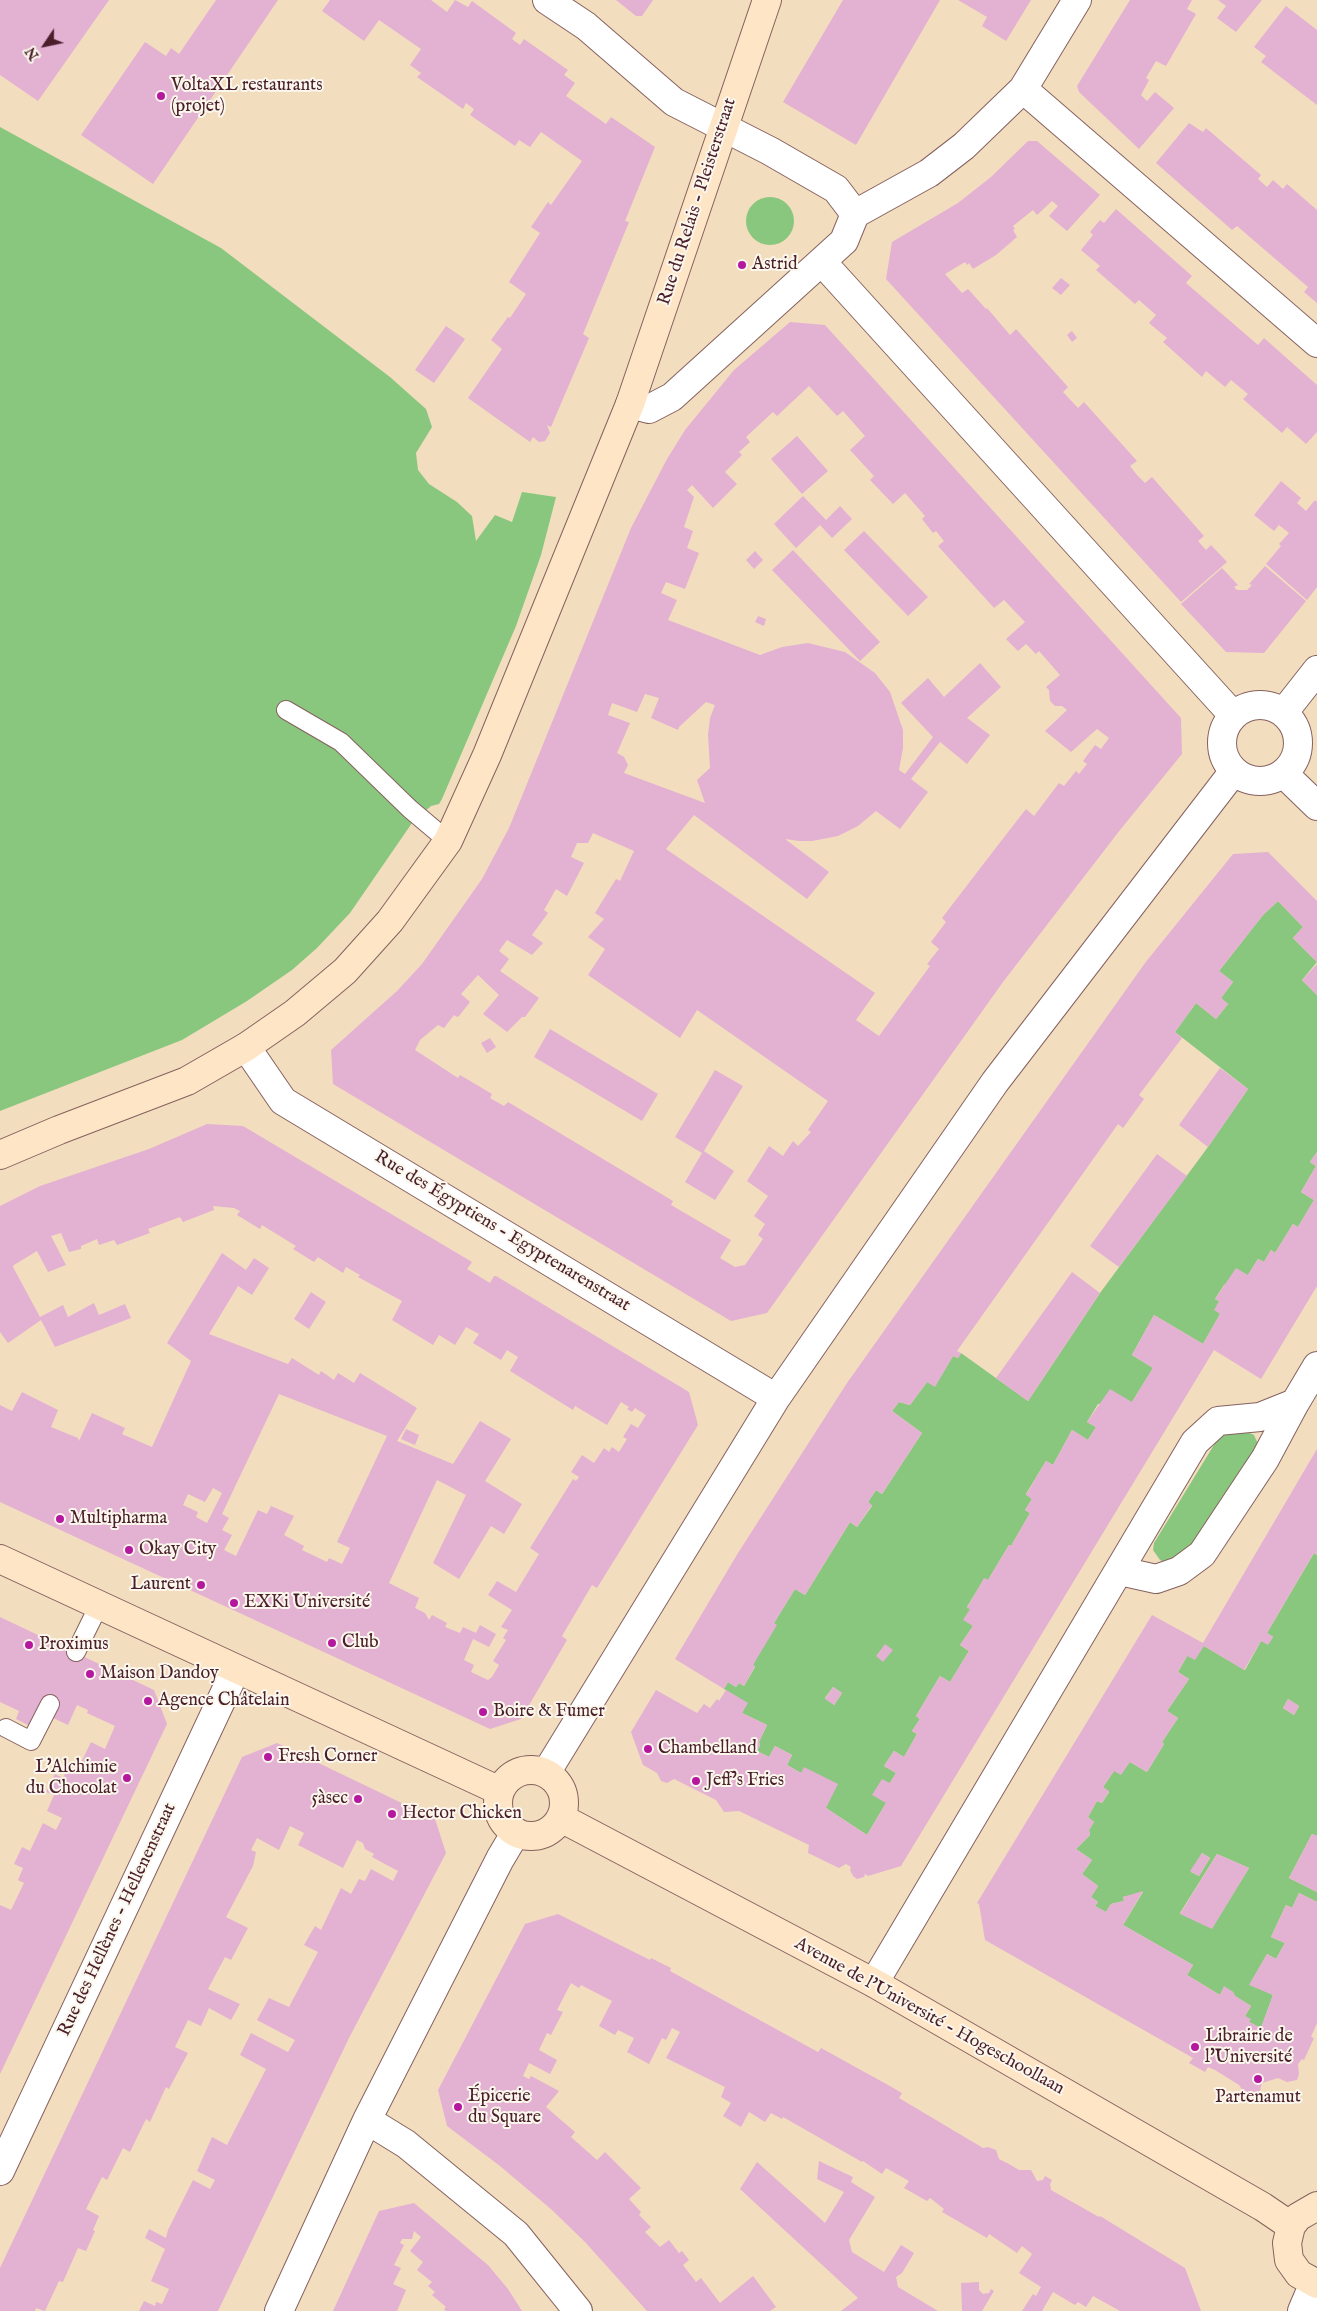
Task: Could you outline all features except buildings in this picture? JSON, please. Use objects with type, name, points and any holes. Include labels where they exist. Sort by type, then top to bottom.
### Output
[{"type":"street","points":[[546,0],[586,26],[674,102],[770,151],[836,189],[855,214]]},
{"type":"street","name":"Rue du Relais - Pleisterstraat","points":[[0,1155],[59,1130],[187,1081],[246,1047],[296,1013],[345,971],[390,921],[448,841],[487,755],[630,404],[766,0]]},
{"type":"street","points":[[630,404],[649,410],[672,397],[844,240],[855,214],[929,173],[964,146],[1022,89],[1078,0]]},
{"type":"street","points":[[1022,89],[1317,343]]},
{"type":"street","points":[[822,262],[1233,715]]},
{"type":"street","points":[[1284,712],[1317,670]]},
{"type":"street","points":[[1263,704],[1284,712],[1297,731],[1299,743],[1298,754],[1292,765],[1284,774],[1275,779],[1253,781],[1234,771],[1225,759],[1222,744],[1223,733],[1233,715],[1247,707],[1263,704]]},
{"type":"street","points":[[546,1773],[776,1398],[995,1082],[1234,771]]},
{"type":"street","points":[[1284,774],[1317,806]]},
{"type":"street","name":"Rue des Égyptiens - Egyptenarenstraat","points":[[246,1047],[283,1101],[776,1398]]},
{"type":"street","points":[[1120,1571],[1156,1579],[1179,1572],[1202,1554],[1265,1459],[1317,1366]]},
{"type":"street","points":[[874,1983],[1195,1442],[1218,1421],[1260,1417],[1295,1403]]},
{"type":"street","points":[[0,1559],[500,1791]]},
{"type":"street","name":"Rue des Hellènes - Hellenenstraat","points":[[0,2171],[236,1669]]},
{"type":"street","points":[[538,1770],[546,1773],[559,1785],[562,1792],[564,1810],[561,1818],[551,1829],[537,1835],[522,1835],[502,1819],[499,1810],[500,1791],[511,1776],[519,1772],[538,1770]]},
{"type":"street","name":"Avenue de l'Université - Hogeschoollaan","points":[[561,1818],[874,1983],[1263,2207],[1291,2226]]},
{"type":"street","points":[[279,2311],[367,2120],[500,1859],[516,1832]]},
{"type":"street","points":[[367,2120],[406,2144],[516,2234],[578,2311]]},
{"type":"street","points":[[1302,2311],[1315,2284],[1299,2274],[1289,2260],[1287,2243],[1291,2226],[1298,2217],[1317,2206]]},
{"type":"lane","points":[[286,710],[341,742],[410,809],[448,841]]},
{"type":"lane","points":[[76,1652],[99,1605]]},
{"type":"lane","points":[[6,1728],[31,1741],[50,1704]]},
{"type":"green space","points":[[0,127],[221,248],[390,377],[426,409],[432,427],[416,453],[418,470],[429,484],[457,502],[472,516],[476,541],[495,515],[512,522],[522,492],[556,497],[541,555],[516,626],[442,799],[439,804],[431,806],[412,823],[350,913],[317,948],[292,970],[247,1001],[182,1040],[0,1111]]},
{"type":"green space","points":[[770,197],[779,199],[787,204],[792,212],[794,221],[792,230],[787,238],[779,243],[770,245],[761,243],[753,238],[748,230],[746,221],[748,212],[753,204],[761,199]]},
{"type":"green space","points":[[1278,901],[1303,927],[1293,938],[1317,962],[1302,980],[1317,995],[1317,1152],[1310,1162],[1316,1166],[1301,1192],[1314,1200],[1298,1227],[1293,1224],[1275,1253],[1271,1250],[1264,1262],[1258,1259],[1248,1275],[1224,1285],[1215,1299],[1219,1301],[1220,1314],[1203,1344],[1154,1315],[1132,1355],[1153,1368],[1132,1402],[1098,1404],[1087,1422],[1096,1427],[1088,1440],[1072,1430],[1053,1465],[1046,1461],[1026,1494],[1032,1499],[1025,1510],[1030,1513],[1011,1546],[1009,1545],[988,1580],[984,1579],[967,1607],[970,1609],[973,1626],[960,1645],[969,1651],[950,1682],[940,1676],[916,1716],[920,1719],[912,1731],[917,1734],[904,1757],[894,1751],[884,1766],[896,1773],[890,1783],[886,1803],[867,1835],[826,1808],[801,1773],[787,1765],[792,1755],[775,1746],[769,1757],[757,1751],[767,1725],[742,1713],[747,1703],[724,1689],[728,1682],[736,1687],[739,1683],[744,1686],[755,1667],[753,1665],[774,1623],[795,1589],[805,1595],[850,1522],[857,1527],[872,1506],[868,1502],[876,1490],[882,1494],[922,1433],[892,1411],[899,1402],[910,1405],[927,1382],[935,1386],[953,1356],[958,1358],[961,1353],[1028,1401],[1100,1293],[1208,1147],[1248,1089],[1175,1032],[1196,1003],[1216,1019],[1228,1004],[1221,998],[1233,982],[1219,971],[1263,915]],"holes":[[[833,1687],[842,1693],[834,1705],[825,1698]]]},
{"type":"green space","points":[[1245,1431],[1254,1435],[1258,1444],[1194,1554],[1165,1563],[1160,1560],[1153,1550],[1154,1543],[1217,1440],[1225,1434]]},
{"type":"green space","points":[[1314,1553],[1317,1555],[1317,1836],[1312,1834],[1289,1878],[1317,1892],[1317,1902],[1299,1893],[1292,1908],[1286,1905],[1271,1937],[1285,1943],[1276,1959],[1267,1954],[1250,1984],[1273,1995],[1261,2028],[1249,2022],[1245,2016],[1251,2006],[1235,1996],[1233,1992],[1224,1987],[1220,1995],[1187,1975],[1193,1965],[1123,1925],[1143,1892],[1123,1897],[1124,1901],[1111,1904],[1106,1912],[1095,1906],[1098,1902],[1091,1897],[1098,1886],[1082,1874],[1092,1860],[1076,1849],[1090,1835],[1089,1830],[1094,1822],[1088,1817],[1097,1801],[1102,1803],[1109,1792],[1103,1787],[1114,1771],[1130,1762],[1147,1772],[1164,1744],[1162,1742],[1178,1718],[1167,1711],[1189,1679],[1178,1672],[1187,1656],[1204,1646],[1245,1670],[1261,1641],[1268,1644],[1273,1637],[1267,1633]],"holes":[[[1288,1699],[1299,1706],[1294,1715],[1283,1708]],[[1202,1853],[1210,1858],[1199,1876],[1191,1872]],[[1217,1854],[1249,1868],[1212,1928],[1180,1913]]]},
{"type":"place","name":"VoltaXL restaurants (projet)","points":[[161,96]]},
{"type":"place","name":"Astrid","points":[[742,265]]},
{"type":"place","name":"Multipharma","points":[[60,1519]]},
{"type":"place","name":"Okay City","points":[[129,1550]]},
{"type":"place","name":"Laurent","points":[[201,1585]]},
{"type":"place","name":"EXKi Université","points":[[234,1603]]},
{"type":"place","name":"Club","points":[[332,1643]]},
{"type":"place","name":"Proximus","points":[[29,1645]]},
{"type":"place","name":"Maison Dandoy","points":[[90,1674]]},
{"type":"place","name":"Agence Châtelain","points":[[148,1701]]},
{"type":"place","name":"Boire & Fumer","points":[[483,1712]]},
{"type":"place","name":"Chambelland","points":[[648,1749]]},
{"type":"place","name":"Fresh Corner","points":[[268,1757]]},
{"type":"place","name":"L'Alchimie du Chocolat","points":[[127,1778]]},
{"type":"place","name":"Jeff's Fries","points":[[696,1781]]},
{"type":"place","name":"5àsec","points":[[358,1799]]},
{"type":"place","name":"Hector Chicken","points":[[392,1814]]},
{"type":"place","name":"Librairie de l'Université","points":[[1195,2047]]},
{"type":"place","name":"Partenamut","points":[[1258,2079]]},
{"type":"place","name":"Épicerie du Square","points":[[458,2107]]}]
